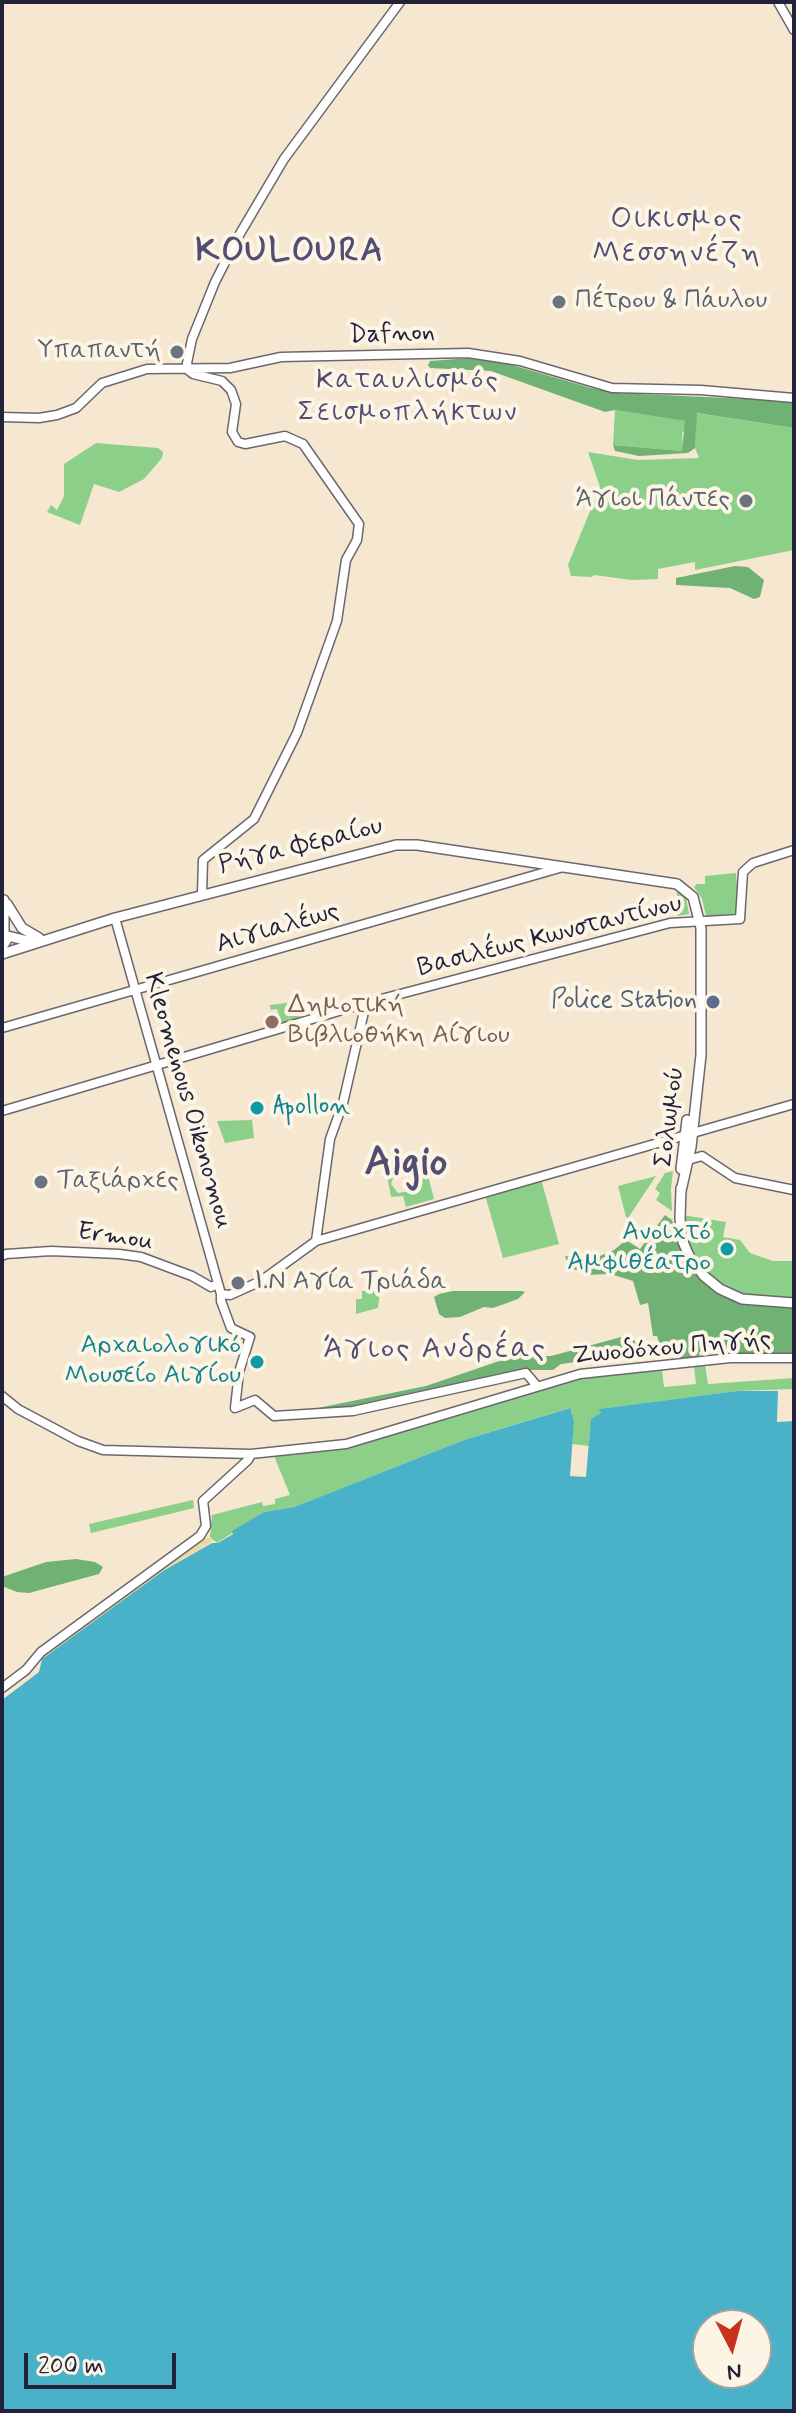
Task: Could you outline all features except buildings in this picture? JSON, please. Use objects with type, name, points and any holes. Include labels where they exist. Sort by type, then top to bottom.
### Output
[{"type":"main road","name":"Ρήγα Φεραίου","points":[[5,940],[41,940],[202,894],[401,845],[675,884],[691,895],[698,921]]},
{"type":"main road","points":[[5,901],[20,927],[41,940]]},
{"type":"main road","points":[[5,901],[5,940],[41,940]]},
{"type":"main road","name":"Σολωμού","points":[[698,921],[696,1057],[683,1138],[686,1157],[680,1219],[684,1246],[704,1276],[720,1289],[742,1299],[794,1303]]},
{"type":"street","points":[[202,894],[203,860],[254,819],[297,733],[337,621],[346,560],[357,540],[359,524],[303,444],[288,436],[245,444],[238,442],[232,432],[236,404],[231,389],[222,381],[193,374],[188,369],[187,361],[215,282],[284,159],[400,2]]},
{"type":"street","points":[[778,2],[793,27]]},
{"type":"street","name":"Dafnon","points":[[2,417],[51,417],[76,408],[107,381],[147,369],[230,368],[281,357],[478,353],[520,361],[612,388],[701,390],[794,398]]},
{"type":"street","name":"Βασιλέως Κωνσταντίνου","points":[[2,1111],[366,1003],[670,923],[740,919],[743,872],[749,865],[794,850]]},
{"type":"street","name":"Αιγιαλέως","points":[[2,1028],[565,867]]},
{"type":"street","name":"Kleomenous Oikonomou","points":[[115,918],[221,1301],[231,1328],[250,1337],[239,1372],[234,1407],[239,1408],[255,1400],[274,1416],[353,1411],[526,1373],[537,1386]]},
{"type":"street","points":[[316,1241],[330,1139],[343,1103],[366,1003]]},
{"type":"street","points":[[219,1289],[230,1295],[261,1281],[316,1241],[794,1106]]},
{"type":"street","points":[[686,1157],[702,1156],[735,1178],[794,1190]]},
{"type":"street","name":"Ermou","points":[[2,1256],[51,1251],[141,1257],[219,1289]]},
{"type":"street","name":"Ζωοδόχου Πηγής","points":[[2,1398],[78,1441],[103,1450],[251,1454],[346,1444],[590,1373],[730,1358],[794,1358]]},
{"type":"street","points":[[2,1688],[26,1670],[41,1652],[200,1536],[206,1526],[203,1501],[251,1454]]},
{"type":"green space","points":[[471,358],[505,363],[617,393],[794,401],[794,428],[697,413],[695,448],[688,453],[639,456],[615,451],[613,445],[682,451],[685,421],[615,410],[605,412],[491,371],[430,368],[428,365],[430,361]]},
{"type":"green space","points":[[615,410],[686,421],[682,451],[613,445]]},
{"type":"green space","points":[[696,413],[794,428],[794,550],[695,570],[695,562],[658,569],[658,579],[571,576],[568,565],[600,487],[588,452],[638,460],[699,458],[695,448]]},
{"type":"green space","points":[[96,443],[158,448],[163,452],[162,458],[144,479],[119,492],[94,484],[80,525],[47,512],[51,505],[57,510],[64,496],[64,464]]},
{"type":"green space","points":[[735,566],[748,567],[764,580],[760,597],[754,599],[730,588],[676,585],[676,578]]},
{"type":"green space","points":[[736,873],[739,914],[706,916],[702,899],[694,887],[705,884],[705,876]]},
{"type":"green space","points":[[677,890],[686,898],[689,914],[677,916]]},
{"type":"green space","points":[[295,1002],[300,1018],[282,1024],[277,1009],[271,1010],[270,1005]]},
{"type":"green space","points":[[252,1120],[254,1138],[225,1143],[217,1121]]},
{"type":"green space","points":[[383,1155],[425,1164],[434,1199],[406,1207],[403,1196],[391,1197]],"holes":[[[410,1171],[410,1175],[417,1175],[418,1184],[410,1191],[398,1193],[391,1184],[394,1175]]]},
{"type":"green space","points":[[673,1171],[672,1211],[656,1200],[660,1193],[655,1189],[665,1173]]},
{"type":"green space","points":[[656,1176],[628,1218],[626,1217],[618,1186]]},
{"type":"green space","points":[[541,1179],[559,1244],[503,1258],[485,1195]]},
{"type":"green space","points":[[665,1215],[672,1220],[683,1255],[705,1282],[721,1293],[794,1303],[794,1356],[730,1358],[737,1353],[735,1347],[699,1352],[700,1360],[680,1362],[679,1354],[663,1356],[657,1336],[653,1336],[648,1303],[640,1305],[633,1281],[610,1274],[585,1275],[570,1270],[565,1256],[600,1256],[626,1240],[640,1249]]},
{"type":"green space","points":[[682,1215],[726,1222],[723,1237],[740,1240],[750,1253],[773,1261],[794,1261],[794,1299],[747,1295],[711,1278],[689,1252]]},
{"type":"green space","points":[[362,1291],[380,1291],[378,1308],[356,1314],[356,1299],[362,1299]]},
{"type":"green space","points":[[453,1291],[525,1292],[518,1299],[493,1308],[484,1307],[460,1317],[445,1318],[439,1314],[434,1297]]},
{"type":"green space","points":[[625,1336],[632,1337],[636,1343],[627,1355],[561,1364],[553,1370],[525,1370],[352,1410],[303,1411],[426,1386],[511,1357],[551,1356]]},
{"type":"green space","points":[[705,1364],[708,1384],[794,1378],[794,1389],[737,1391],[600,1409],[601,1413],[590,1428],[589,1446],[572,1444],[574,1421],[569,1408],[464,1440],[294,1507],[264,1512],[217,1543],[210,1537],[212,1515],[262,1502],[263,1506],[275,1504],[275,1499],[290,1495],[274,1456],[360,1444],[573,1378],[662,1370],[664,1387],[696,1384],[694,1366]]},
{"type":"green space","points":[[193,1500],[194,1508],[91,1533],[89,1524]]},
{"type":"green space","points":[[76,1559],[95,1562],[103,1567],[99,1574],[29,1593],[2,1586],[2,1577],[46,1562]]},
{"type":"sand","points":[[205,1538],[213,1541],[163,1571],[42,1659],[154,1572]]},
{"type":"water","points":[[737,1391],[778,1391],[777,1422],[794,1421],[794,2411],[2,2411],[2,1700],[39,1672],[42,1659],[163,1571],[212,1543],[218,1543],[264,1512],[294,1507],[464,1440],[570,1408],[574,1421],[570,1476],[586,1477],[591,1419],[601,1413],[599,1409]]},
{"type":"place","name":"Πέτρου & Πάυλου","points":[[559,302]]},
{"type":"place","name":"Υπαπαντή","points":[[177,352]]},
{"type":"place","name":"Άγιοι Πάντες","points":[[746,501]]},
{"type":"place","name":"Police Station","points":[[713,1002]]},
{"type":"place","name":"Δημοτική Βιβλιοθήκη Αίγιου","points":[[272,1022]]},
{"type":"place","name":"Apollon","points":[[257,1108]]},
{"type":"place","name":"Ταξιάρχες","points":[[41,1182]]},
{"type":"place","name":"Aνοιχτό Aμφιθέατρο","points":[[727,1249]]},
{"type":"place","name":"Ι.Ν Αγία Τριάδα","points":[[238,1283]]},
{"type":"place","name":"Αρχαιολογικό Μουσείο Αιγίου","points":[[257,1362]]},
{"type":"district","name":"Οικισμος Μεσσηνέζη","points":[[677,238]]},
{"type":"district","name":"KOULOURA","points":[[290,253]]},
{"type":"district","name":"Καταυλισμός Σεισμοπλήκτων","points":[[408,398]]},
{"type":"district","name":"Aigio","points":[[406,1165]]},
{"type":"district","name":"Άγιος Ανδρέας","points":[[435,1351]]}]
